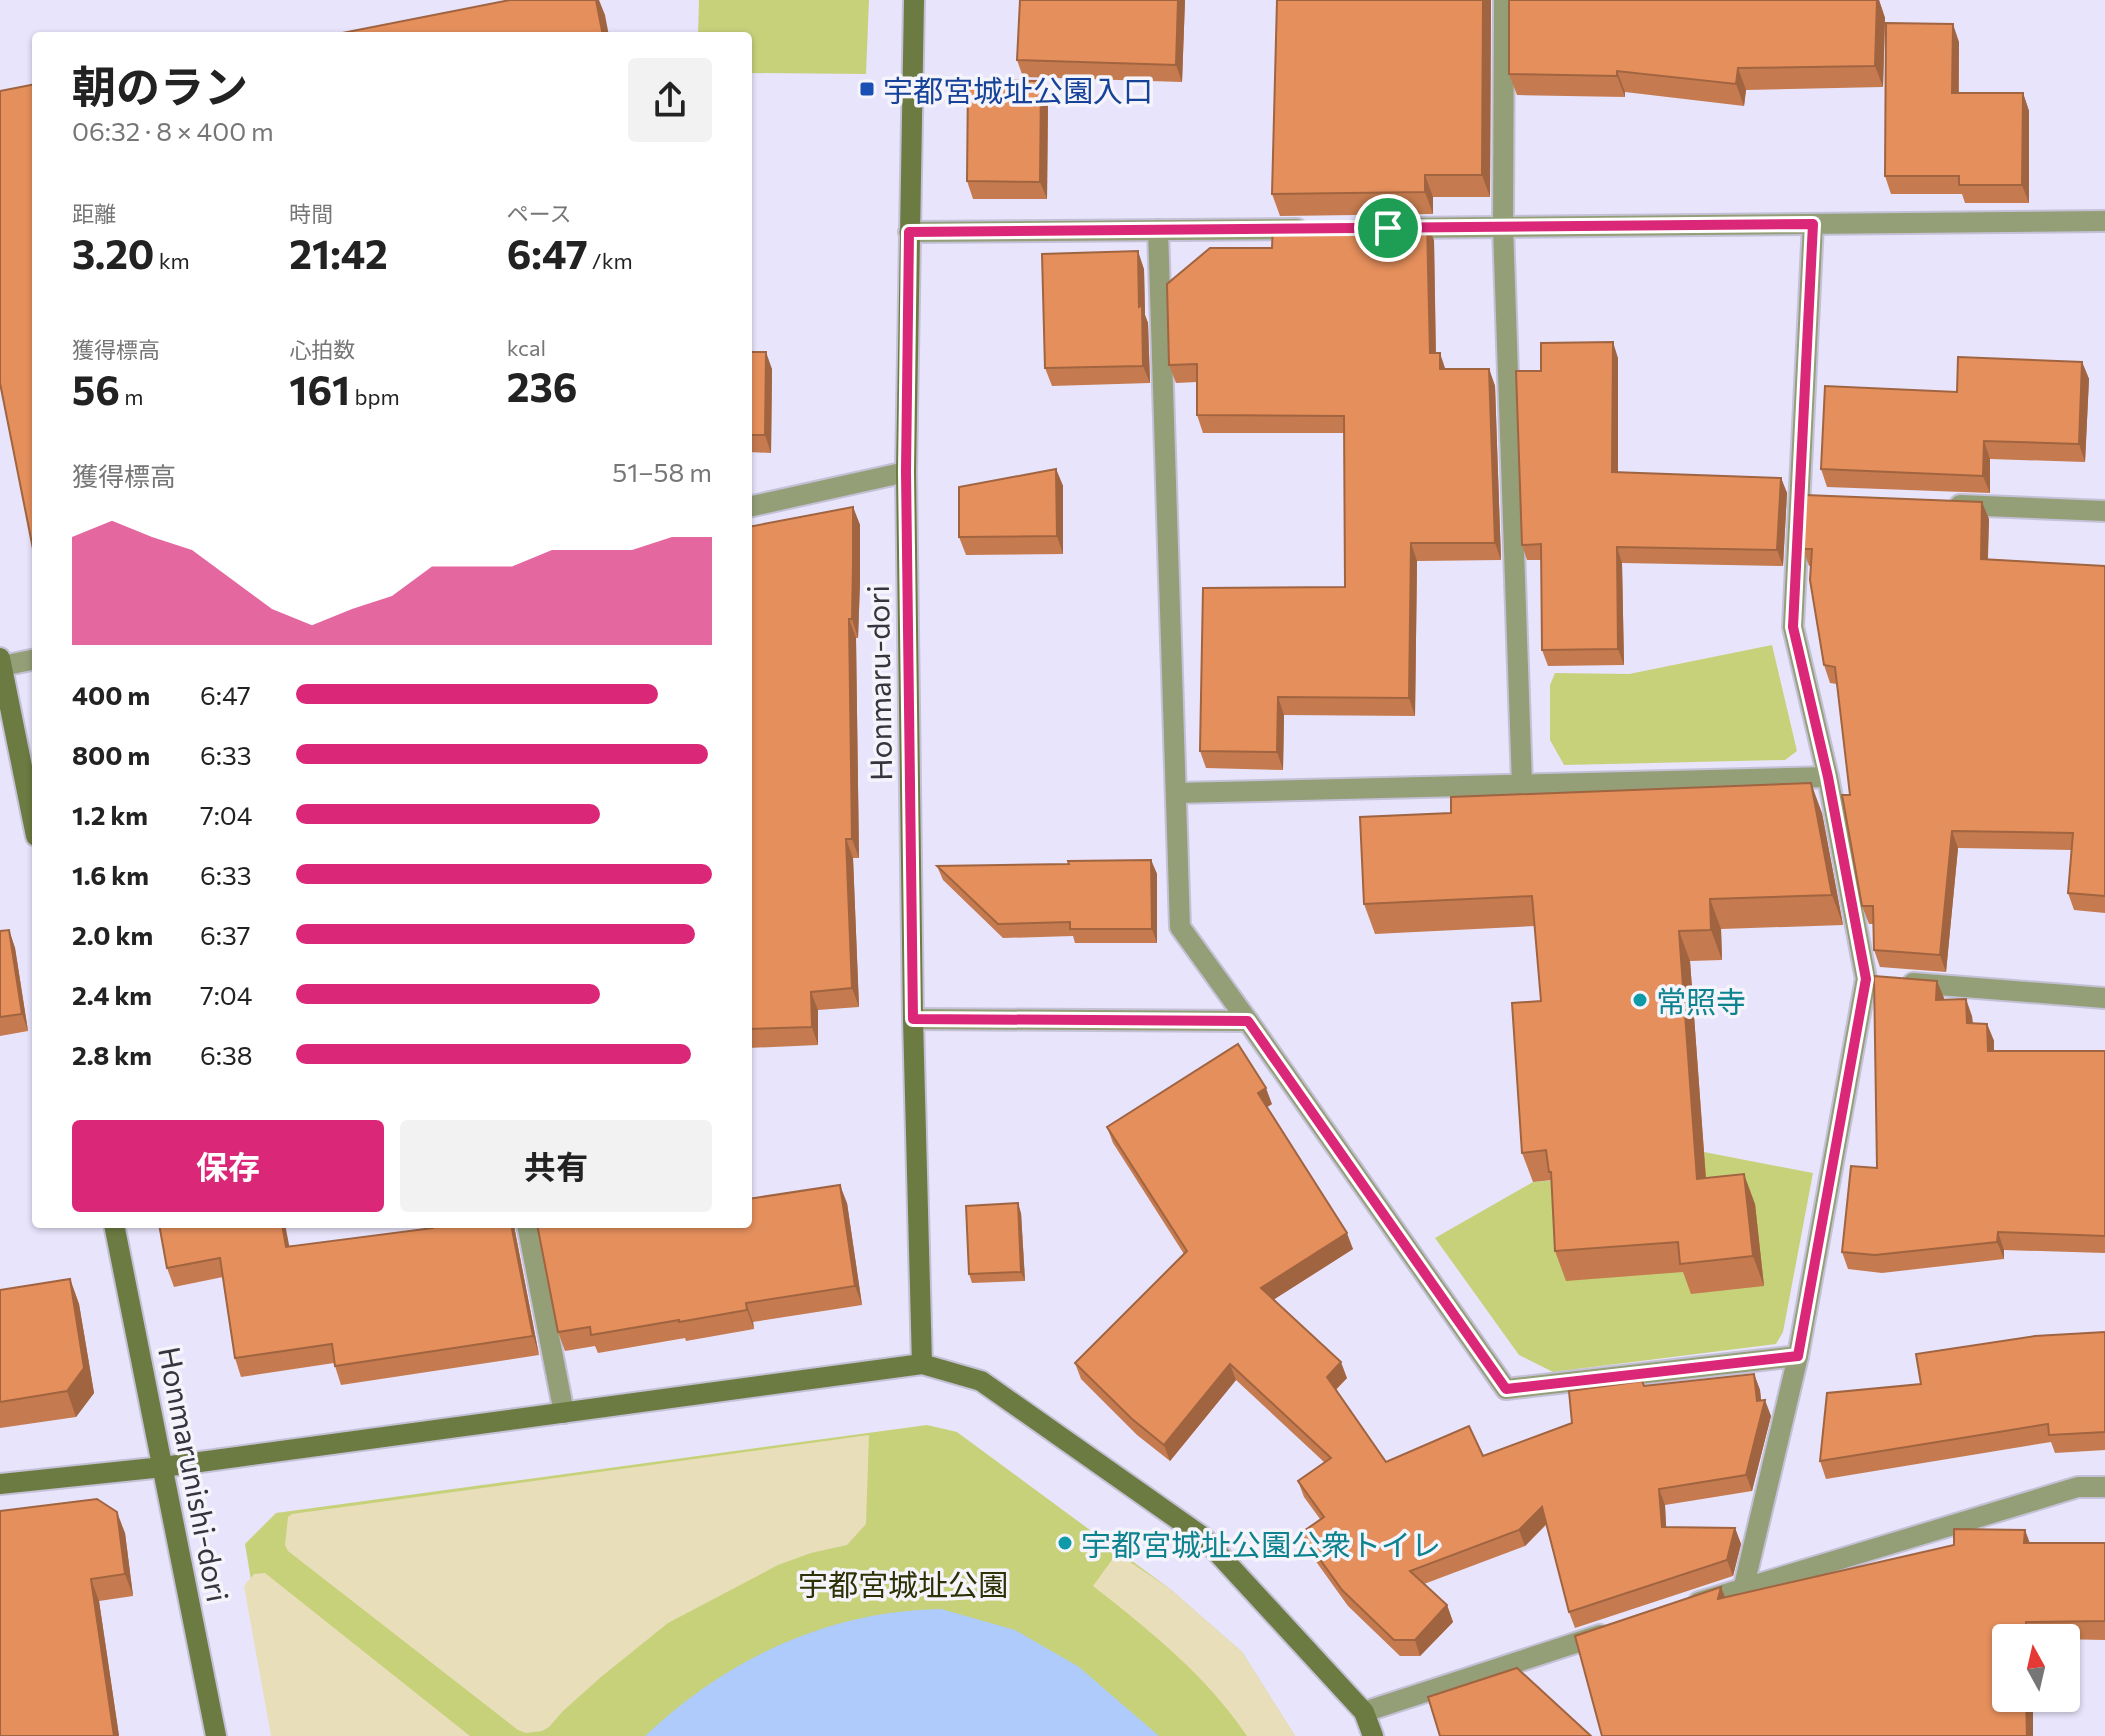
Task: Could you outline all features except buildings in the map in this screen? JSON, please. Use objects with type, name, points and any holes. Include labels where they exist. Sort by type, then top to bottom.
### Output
[{"type":"street","name":"Honmaru-dori","points":[[914,0],[906,472],[913,1019],[922,1364]]},
{"type":"street","points":[[1504,0],[1503,227],[1522,785]]},
{"type":"street","points":[[1377,228],[2105,221]]},
{"type":"street","points":[[1744,1586],[1881,980],[1793,627],[1808,499],[1813,224]]},
{"type":"street","points":[[909,232],[1315,229]]},
{"type":"street","points":[[1158,230],[1180,927],[1506,1389],[1798,1356]]},
{"type":"street","points":[[752,506],[906,472]]},
{"type":"street","points":[[1937,504],[2105,511]]},
{"type":"street","points":[[32,659],[1,662],[32,816]]},
{"type":"street","points":[[1176,793],[1828,777]]},
{"type":"street","points":[[1881,980],[2105,998]]},
{"type":"street","points":[[913,1019],[1248,1021]]},
{"type":"street","name":"Honmarunishi-dori","points":[[115,1228],[216,1736]]},
{"type":"street","points":[[528,1228],[564,1413]]},
{"type":"street","points":[[0,1484],[163,1467],[922,1364],[981,1381],[1203,1537],[1364,1712],[1373,1736]]},
{"type":"street","points":[[1685,1606],[2078,1487],[2105,1487]]},
{"type":"street","points":[[1364,1712],[1626,1626]]},
{"type":"green space","points":[[699,0],[869,0],[866,74],[752,73],[752,32],[698,32]]},
{"type":"green space","points":[[1772,645],[1797,751],[1785,760],[1564,765],[1550,740],[1550,685],[1555,673],[1629,674]]},
{"type":"green space","points":[[1704,1152],[1813,1173],[1783,1332],[1776,1344],[1553,1372],[1519,1355],[1435,1238],[1533,1182]]},
{"type":"green space","name":"宇都宮城址公園","points":[[927,1425],[957,1432],[1170,1589],[1242,1652],[1295,1736],[277,1736],[245,1544],[276,1513]]},
{"type":"sand","points":[[869,1435],[866,1524],[847,1545],[778,1565],[668,1623],[601,1677],[542,1731],[526,1733],[518,1730],[288,1551],[285,1545],[288,1517],[292,1514]]},
{"type":"sand","points":[[1117,1553],[1170,1589],[1242,1652],[1295,1736],[1247,1736],[1195,1674],[1156,1637],[1093,1586]]},
{"type":"sand","points":[[265,1573],[470,1736],[271,1736],[244,1586],[254,1574]]},
{"type":"water","points":[[941,1609],[1015,1630],[1079,1667],[1159,1736],[645,1736],[710,1684],[781,1644],[858,1619]]},
{"type":"place","name":"宇都宮城址公園入口","points":[[867,89]]},
{"type":"place","name":"常照寺","points":[[1640,1000]]},
{"type":"place","name":"宇都宮城址公園公衆トイレ","points":[[1065,1543]]},
{"type":"route","points":[[1813,224],[1793,627],[1828,777],[1866,979],[1798,1356],[1506,1389],[1248,1021],[913,1019],[906,472],[909,232],[1388,228],[1813,224]]}]
